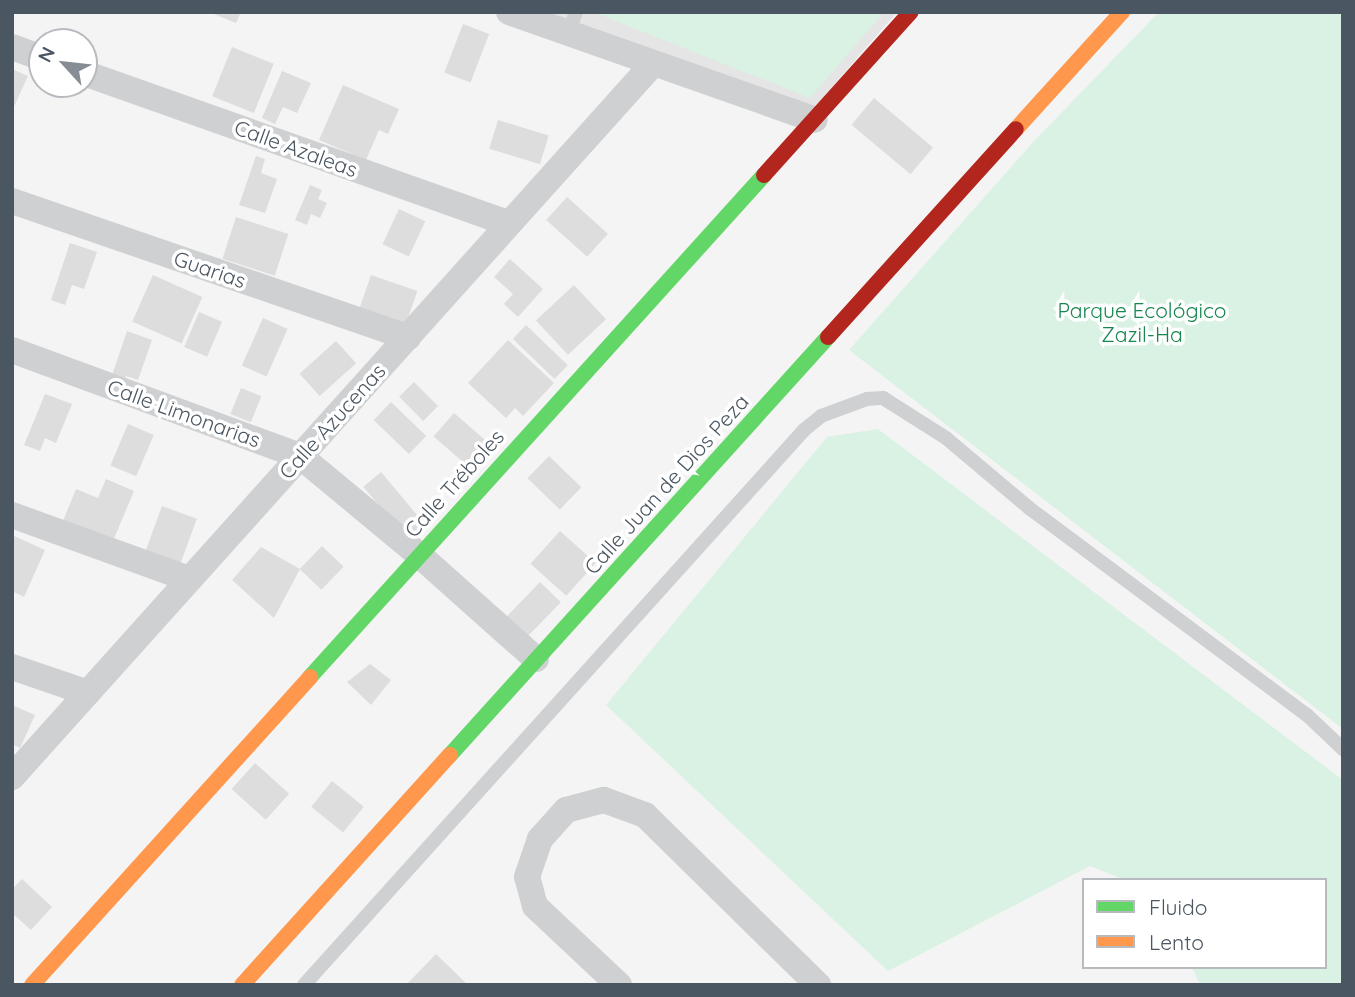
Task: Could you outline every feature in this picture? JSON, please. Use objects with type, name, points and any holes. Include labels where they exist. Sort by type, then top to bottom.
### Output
[{"type":"street","points":[[509,12],[572,23],[652,65],[815,120]]},
{"type":"street","name":"Calle Tréboles","points":[[32,985],[418,554],[911,12]]},
{"type":"street","name":"Calle Juan de Dios Peza","points":[[242,985],[1122,12]]},
{"type":"street","name":"Calle Azucenas","points":[[12,778],[652,65]]},
{"type":"street","name":"Calle Azaleas","points":[[98,78],[508,223]]},
{"type":"street","name":"Guarias","points":[[12,201],[408,337]]},
{"type":"street","name":"Calle Limonarias","points":[[12,350],[300,456],[418,554],[536,659]]},
{"type":"street","points":[[12,515],[189,579]]},
{"type":"street","points":[[12,667],[88,693]]},
{"type":"street","points":[[619,985],[535,906],[527,877],[540,839],[566,810],[604,800],[645,815],[818,985]]},
{"type":"lane","points":[[303,985],[804,430],[821,416],[867,399],[883,398],[946,439],[1029,508],[1307,715],[1343,748]]},
{"type":"shaded area","points":[[548,12],[897,12],[811,111]]},
{"type":"green space","points":[[593,12],[884,12],[810,98]]},
{"type":"green space","name":"Parque Ecológico Zazil-Ha","points":[[1159,12],[1343,12],[1343,729],[849,350],[1035,140]]},
{"type":"green space","points":[[878,429],[1343,780],[1343,985],[1200,985],[1193,969],[1327,969],[1327,878],[1120,878],[1090,866],[888,971],[606,705],[827,437]]},
{"type":"building","points":[[209,12],[241,12],[236,23]]},
{"type":"building","points":[[463,24],[489,34],[471,83],[444,73]]},
{"type":"building","points":[[232,47],[274,64],[254,113],[212,96]]},
{"type":"building","points":[[12,69],[28,76],[12,111]]},
{"type":"building","points":[[282,71],[311,83],[297,113],[283,107],[275,124],[262,118]]},
{"type":"building","points":[[343,85],[399,109],[388,134],[379,130],[366,160],[319,140]]},
{"type":"building","points":[[874,98],[933,147],[910,174],[852,125]]},
{"type":"building","points":[[498,120],[549,135],[540,164],[489,149]]},
{"type":"building","points":[[256,156],[265,159],[261,173],[277,179],[265,213],[239,205]]},
{"type":"building","points":[[310,185],[322,190],[318,199],[327,203],[320,218],[311,214],[307,225],[295,220]]},
{"type":"building","points":[[567,197],[608,234],[587,257],[546,220]]},
{"type":"building","points":[[399,209],[425,221],[409,257],[383,244]]},
{"type":"building","points":[[236,217],[288,234],[275,276],[222,259]]},
{"type":"building","points":[[70,243],[97,252],[84,289],[72,285],[65,305],[51,300]]},
{"type":"building","points":[[510,259],[543,289],[518,317],[504,304],[513,294],[494,277]]},
{"type":"building","points":[[153,275],[202,297],[182,344],[132,322]]},
{"type":"building","points":[[371,275],[417,291],[404,329],[358,313]]},
{"type":"building","points":[[574,285],[606,319],[568,355],[536,320]]},
{"type":"building","points":[[199,312],[222,322],[207,357],[184,347]]},
{"type":"building","points":[[263,318],[288,329],[267,376],[242,366]]},
{"type":"building","points":[[526,325],[568,365],[555,379],[513,339]]},
{"type":"building","points":[[127,331],[152,340],[138,380],[126,376],[122,388],[109,384]]},
{"type":"building","points":[[508,340],[554,383],[523,416],[515,408],[506,418],[468,383]]},
{"type":"building","points":[[336,341],[356,363],[320,396],[300,374]]},
{"type":"building","points":[[414,382],[438,406],[423,421],[399,397]]},
{"type":"building","points":[[241,388],[261,396],[251,422],[231,414]]},
{"type":"building","points":[[45,394],[72,404],[56,443],[45,438],[40,451],[24,445]]},
{"type":"building","points":[[391,402],[426,436],[409,454],[374,420]]},
{"type":"building","points":[[454,413],[494,448],[474,471],[434,436]]},
{"type":"building","points":[[128,424],[154,435],[136,476],[110,465]]},
{"type":"building","points":[[549,456],[581,487],[560,510],[527,478]]},
{"type":"building","points":[[381,472],[427,527],[410,542],[363,487]]},
{"type":"building","points":[[106,479],[134,491],[113,541],[63,521],[76,489],[98,498]]},
{"type":"building","points":[[162,506],[197,519],[180,564],[146,551]]},
{"type":"building","points":[[560,531],[596,563],[566,596],[531,564]]},
{"type":"building","points":[[12,535],[45,550],[24,597],[12,591]]},
{"type":"building","points":[[322,546],[344,567],[321,590],[300,569]]},
{"type":"building","points":[[261,547],[300,569],[274,618],[232,580]]},
{"type":"building","points":[[540,582],[561,602],[526,638],[505,618]]},
{"type":"building","points":[[370,664],[391,680],[371,705],[347,682]]},
{"type":"building","points":[[12,705],[35,715],[20,748],[12,744]]},
{"type":"building","points":[[255,763],[289,794],[266,820],[232,789]]},
{"type":"building","points":[[332,781],[364,807],[343,832],[311,807]]},
{"type":"building","points":[[22,879],[52,907],[31,930],[12,913],[12,889]]},
{"type":"building","points":[[436,954],[468,985],[406,985]]},
{"type":"traffic: fast","points":[[310,677],[764,175]]},
{"type":"traffic: fast","points":[[450,755],[828,337]]},
{"type":"traffic: slow","points":[[1016,129],[1122,12]]},
{"type":"traffic: slow","points":[[32,985],[310,677]]},
{"type":"traffic: slow","points":[[242,985],[450,755]]},
{"type":"traffic: jam","points":[[764,175],[911,12]]},
{"type":"traffic: jam","points":[[828,337],[1016,129]]}]
